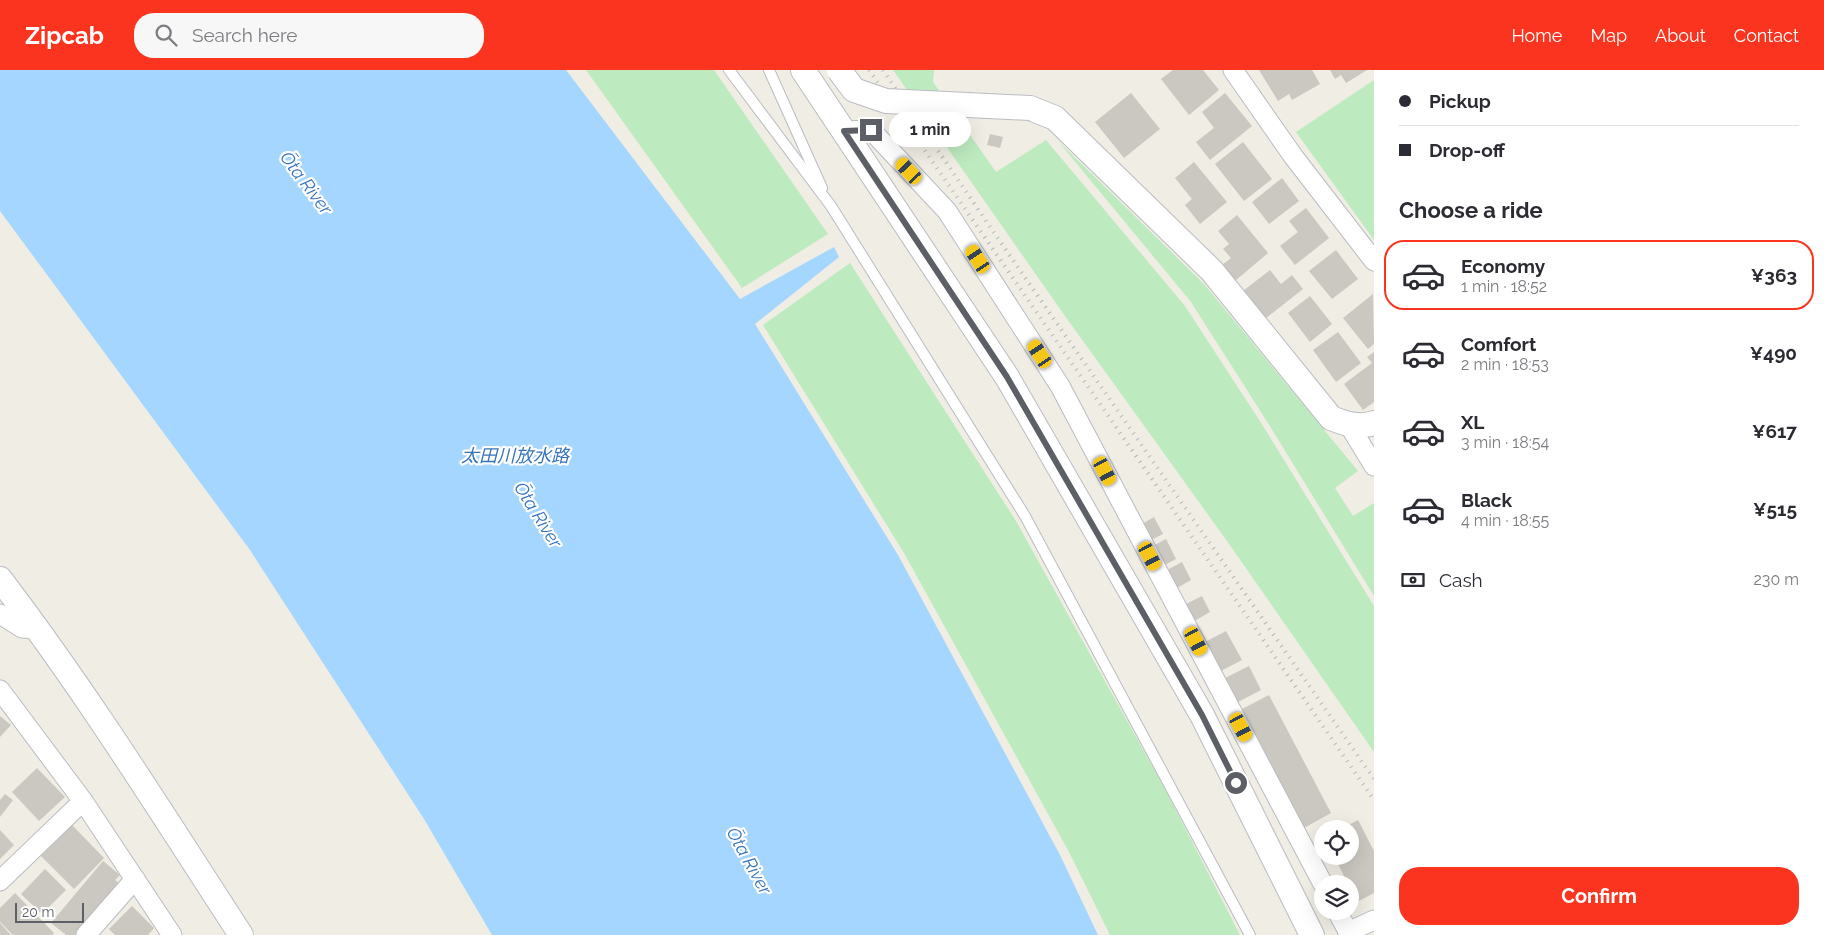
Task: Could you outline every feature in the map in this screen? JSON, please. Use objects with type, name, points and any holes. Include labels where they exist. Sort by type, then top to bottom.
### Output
[{"type":"street","points":[[803,70],[1007,377],[1202,715],[1312,935]]},
{"type":"street","points":[[839,70],[854,90],[886,101],[1030,108],[1054,118],[1212,271],[1331,418],[1349,425],[1367,426],[1374,424]]},
{"type":"street","points":[[1233,70],[1292,156],[1374,261]]},
{"type":"street","points":[[844,131],[871,130],[947,211],[1060,386],[1318,875]]},
{"type":"street","points":[[1349,425],[1374,466]]},
{"type":"street","points":[[0,579],[38,629],[126,757],[241,935]]},
{"type":"street","points":[[0,614],[22,628],[38,629]]},
{"type":"street","points":[[0,690],[83,801],[172,935]]},
{"type":"street","points":[[0,881],[83,801]]},
{"type":"street","points":[[86,935],[135,879]]},
{"type":"street","points":[[1342,920],[1349,933],[1374,920]]},
{"type":"lane","points":[[730,70],[830,206],[1025,516],[1250,935]]},
{"type":"lane","points":[[769,70],[830,206]]},
{"type":"green space","points":[[586,70],[714,70],[828,234],[742,288]]},
{"type":"green space","points":[[893,70],[934,70],[933,82],[996,172],[1046,140],[1185,306],[1263,426],[1374,606],[1374,752],[1227,541],[1060,309]]},
{"type":"green space","points":[[1374,80],[1374,240],[1296,132]]},
{"type":"green space","points":[[1058,141],[1204,284],[1358,471],[1335,488],[1353,516],[1374,503],[1374,596],[1191,302]]},
{"type":"green space","points":[[850,263],[1016,521],[1165,789],[1240,935],[1110,935],[1069,852],[904,553],[763,325]]},
{"type":"water","name":"太田川放水路","points":[[0,70],[566,70],[740,299],[834,247],[839,257],[755,324],[898,555],[1060,855],[1098,935],[492,935],[424,819],[250,550],[0,211]]},
{"type":"building","points":[[1173,70],[1203,70],[1219,90],[1189,115],[1161,79]]},
{"type":"building","points":[[1259,70],[1312,70],[1320,84],[1292,100],[1289,94],[1278,101]]},
{"type":"building","points":[[1330,70],[1367,70],[1346,83],[1341,75],[1335,79]]},
{"type":"building","points":[[1131,93],[1160,129],[1124,158],[1095,122]]},
{"type":"building","points":[[1225,93],[1252,126],[1210,160],[1196,142],[1214,128],[1202,112]]},
{"type":"building","points":[[990,134],[1003,137],[1000,148],[987,145]]},
{"type":"building","points":[[1243,142],[1272,179],[1244,201],[1215,164]]},
{"type":"building","points":[[1194,162],[1227,202],[1200,224],[1185,205],[1192,199],[1175,178]]},
{"type":"building","points":[[1282,178],[1299,201],[1269,224],[1252,202]]},
{"type":"building","points":[[1306,208],[1329,238],[1295,265],[1280,246],[1298,232],[1289,221]]},
{"type":"building","points":[[1237,215],[1268,253],[1235,281],[1222,265],[1231,258],[1223,249],[1229,244],[1218,231]]},
{"type":"building","points":[[1336,250],[1358,279],[1332,299],[1309,271]]},
{"type":"building","points":[[1270,270],[1281,284],[1292,275],[1303,289],[1265,319],[1243,291]]},
{"type":"building","points":[[1373,294],[1374,344],[1368,349],[1343,318]]},
{"type":"building","points":[[1310,296],[1332,324],[1310,342],[1288,313]]},
{"type":"building","points":[[1338,332],[1361,363],[1336,382],[1313,350]]},
{"type":"building","points":[[1374,352],[1374,402],[1363,410],[1344,384],[1372,363],[1367,357]]},
{"type":"building","points":[[1154,517],[1163,534],[1151,540],[1142,524]]},
{"type":"building","points":[[1166,539],[1176,559],[1163,566],[1153,546]]},
{"type":"building","points":[[1182,562],[1191,580],[1177,588],[1167,570]]},
{"type":"building","points":[[1202,596],[1210,612],[1193,622],[1184,605]]},
{"type":"building","points":[[1226,631],[1242,660],[1221,671],[1205,642]]},
{"type":"building","points":[[1249,666],[1261,690],[1238,702],[1225,678]]},
{"type":"building","points":[[1269,695],[1331,813],[1318,820],[1314,820],[1314,822],[1304,828],[1242,709]]},
{"type":"building","points":[[0,716],[11,725],[0,737]]},
{"type":"building","points":[[37,768],[65,797],[39,821],[12,792]]},
{"type":"building","points":[[5,794],[13,800],[0,817],[0,800]]},
{"type":"building","points":[[1359,822],[1374,851],[1374,893],[1359,901],[1359,875],[1344,875],[1338,865],[1359,865]]},
{"type":"building","points":[[72,825],[104,858],[74,889],[41,856]]},
{"type":"building","points":[[0,830],[14,845],[0,859]]},
{"type":"building","points":[[103,861],[120,875],[115,880],[120,884],[76,935],[66,935],[51,923]]},
{"type":"building","points":[[45,869],[66,890],[42,914],[21,894]]},
{"type":"building","points":[[15,893],[54,933],[52,935],[13,935],[0,922],[0,908]]},
{"type":"building","points":[[132,906],[154,928],[148,935],[115,935],[109,929]]},
{"type":"building","points":[[0,923],[11,935],[0,935]]},
{"type":"railway","points":[[869,70],[1374,800]]},
{"type":"railway","points":[[883,70],[1374,779]]},
{"type":"route","points":[[871,130],[844,131],[1007,377],[1202,715],[1236,783]]},
{"type":"water label","name":"Ōta River","points":[[306,183]]},
{"type":"water label","name":"Ōta River","points":[[538,515]]},
{"type":"water label","name":"Ōta River","points":[[749,861]]}]
